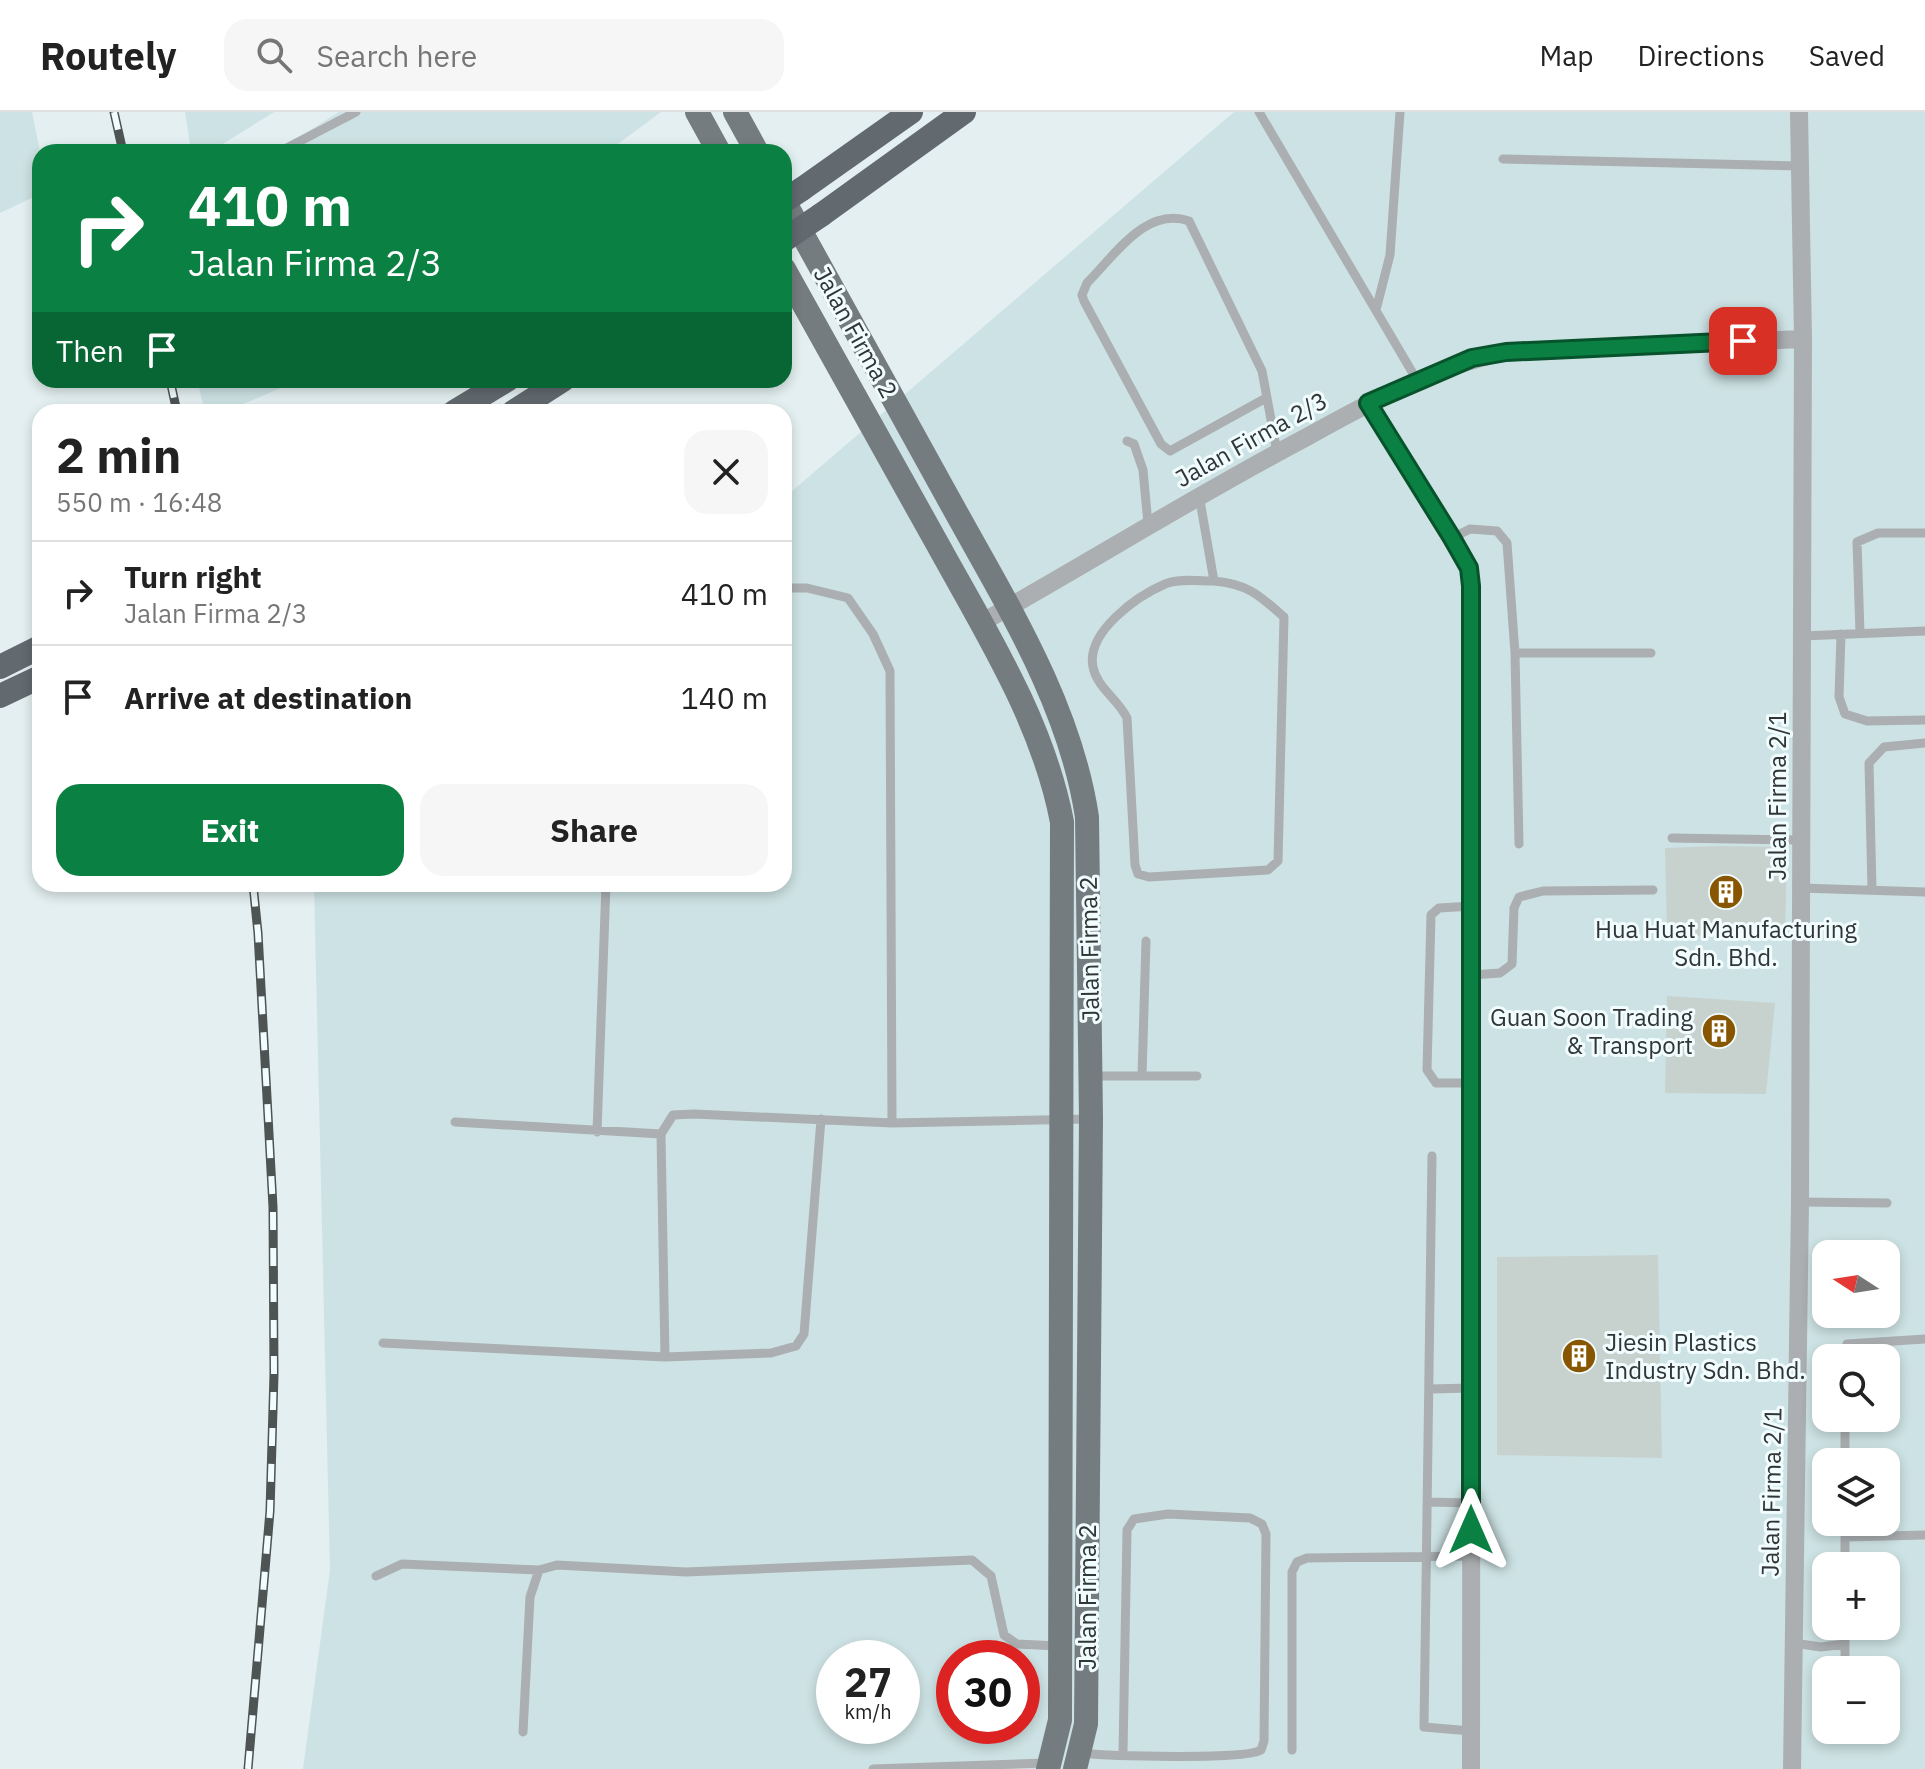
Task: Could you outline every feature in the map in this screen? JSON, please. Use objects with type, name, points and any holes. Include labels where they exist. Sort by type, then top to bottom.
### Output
[{"type":"highway","points":[[792,196],[911,112]]},
{"type":"highway","points":[[792,235],[964,112]]},
{"type":"highway","points":[[467,404],[494,388]]},
{"type":"highway","points":[[526,404],[550,388]]},
{"type":"highway","points":[[0,667],[32,651]]},
{"type":"highway","points":[[0,696],[32,681]]},
{"type":"main road","points":[[697,112],[715,144]]},
{"type":"main road","points":[[735,112],[753,144]]},
{"type":"main road","name":"Jalan Firma 2","points":[[792,201],[1008,608],[1067,731],[1081,774],[1087,817],[1091,1119],[1086,1724],[1077,1761]]},
{"type":"main road","name":"Jalan Firma 2","points":[[792,283],[981,623],[1040,739],[1054,779],[1062,822],[1060,1720],[1049,1766]]},
{"type":"street","name":"Jalan Firma 2/1","points":[[1792,1769],[1800,1202],[1803,339],[1799,112]]},
{"type":"street","name":"Jalan Firma 2/3","points":[[981,623],[1277,452],[1368,403],[1472,358],[1506,352],[1803,339]]},
{"type":"street","points":[[1368,403],[1469,568],[1472,604],[1471,1769]]},
{"type":"lane","points":[[294,144],[356,112]]},
{"type":"lane","points":[[1259,112],[1418,382]]},
{"type":"lane","points":[[1376,310],[1390,255],[1400,112]]},
{"type":"lane","points":[[1503,159],[1800,166]]},
{"type":"lane","points":[[1266,398],[1170,451],[1161,444],[1084,301],[1087,283],[1147,224],[1175,216],[1189,221],[1262,371],[1277,452]]},
{"type":"lane","points":[[1127,441],[1134,444],[1143,470],[1148,524]]},
{"type":"lane","points":[[1199,495],[1214,581]]},
{"type":"lane","points":[[1452,538],[1470,529],[1497,531],[1507,543],[1515,653],[1519,844]]},
{"type":"lane","points":[[1860,633],[1857,542],[1878,533],[1925,533]]},
{"type":"lane","points":[[1214,581],[1239,583],[1257,593],[1284,617],[1278,861],[1268,870],[1149,877],[1138,874],[1127,718],[1122,707],[1096,679],[1092,663],[1101,631],[1131,605],[1167,582],[1214,581]]},
{"type":"lane","points":[[792,588],[807,588],[848,598],[873,634],[890,671],[892,1123]]},
{"type":"lane","points":[[1802,636],[1925,631]]},
{"type":"lane","points":[[1841,634],[1839,697],[1845,714],[1867,721],[1925,720]]},
{"type":"lane","points":[[1515,653],[1651,653]]},
{"type":"lane","points":[[1872,890],[1869,763],[1884,747],[1925,743]]},
{"type":"lane","points":[[1672,838],[1801,840]]},
{"type":"lane","points":[[1801,888],[1925,892]]},
{"type":"lane","points":[[1472,975],[1500,973],[1512,964],[1514,908],[1519,897],[1543,891],[1653,890]]},
{"type":"lane","points":[[597,1132],[606,892]]},
{"type":"lane","points":[[1472,906],[1439,908],[1431,915],[1427,1070],[1436,1083],[1472,1083]]},
{"type":"lane","points":[[1142,1076],[1146,941]]},
{"type":"lane","points":[[1090,1076],[1197,1076]]},
{"type":"lane","points":[[665,1357],[661,1134],[673,1115],[892,1123],[1091,1119]]},
{"type":"lane","points":[[383,1343],[665,1357],[771,1353],[796,1346],[804,1334],[821,1119]]},
{"type":"lane","points":[[455,1122],[661,1134]]},
{"type":"lane","points":[[1432,1156],[1424,1727],[1471,1731]]},
{"type":"lane","points":[[1800,1202],[1887,1203]]},
{"type":"lane","points":[[1847,1344],[1925,1339]]},
{"type":"lane","points":[[1430,1389],[1471,1388]]},
{"type":"lane","points":[[1428,1502],[1471,1503]]},
{"type":"lane","points":[[1077,1761],[1123,1753],[1252,1755],[1261,1750],[1264,1741],[1266,1534],[1262,1524],[1250,1518],[1168,1514],[1134,1519],[1127,1530],[1123,1753]]},
{"type":"lane","points":[[1845,1552],[1845,1537],[1925,1535]]},
{"type":"lane","points":[[1292,1750],[1292,1572],[1297,1562],[1307,1558],[1471,1556]]},
{"type":"lane","points":[[376,1576],[402,1564],[539,1570],[557,1565],[686,1572],[972,1560],[991,1576],[1004,1635],[1017,1644],[1060,1646]]},
{"type":"lane","points":[[523,1732],[530,1597],[539,1570]]},
{"type":"lane","points":[[1845,1640],[1845,1656]]},
{"type":"lane","points":[[1793,1643],[1821,1647],[1845,1644]]},
{"type":"lane","points":[[873,1769],[1049,1766]]},
{"type":"shaded area","points":[[0,112],[32,112],[38,144],[32,144],[32,198],[0,213]]},
{"type":"shaded area","points":[[185,112],[274,112],[223,144],[190,144]]},
{"type":"shaded area","points":[[339,112],[661,112],[618,144],[288,144]]},
{"type":"shaded area","points":[[1234,112],[1925,112],[1925,1769],[303,1769],[330,1570],[314,892],[792,892],[792,491]]},
{"type":"shaded area","points":[[199,388],[280,388],[244,404],[203,404]]},
{"type":"building","name":"Hua Huat Manufacturing Sdn. Bhd.","points":[[1787,847],[1785,938],[1667,935],[1665,848]]},
{"type":"building","name":"Guan Soon Trading & Transport","points":[[1667,996],[1775,1003],[1766,1094],[1665,1093]]},
{"type":"building","name":"Jiesin Plastics Industry Sdn. Bhd.","points":[[1658,1255],[1662,1458],[1497,1455],[1497,1257]]},
{"type":"railway","points":[[114,112],[121,144]]},
{"type":"railway","points":[[172,388],[175,404]]},
{"type":"railway","points":[[248,1769],[270,1511],[274,1374],[273,1207],[254,892]]},
{"type":"place","name":"Hua Huat Manufacturing Sdn. Bhd.","points":[[1726,892]]},
{"type":"place","name":"Guan Soon Trading & Transport","points":[[1719,1031]]},
{"type":"place","name":"Jiesin Plastics Industry Sdn. Bhd.","points":[[1579,1356]]},
{"type":"route","points":[[1471,1530],[1471,586],[1469,568],[1368,403],[1472,358],[1506,352],[1743,341]]}]
